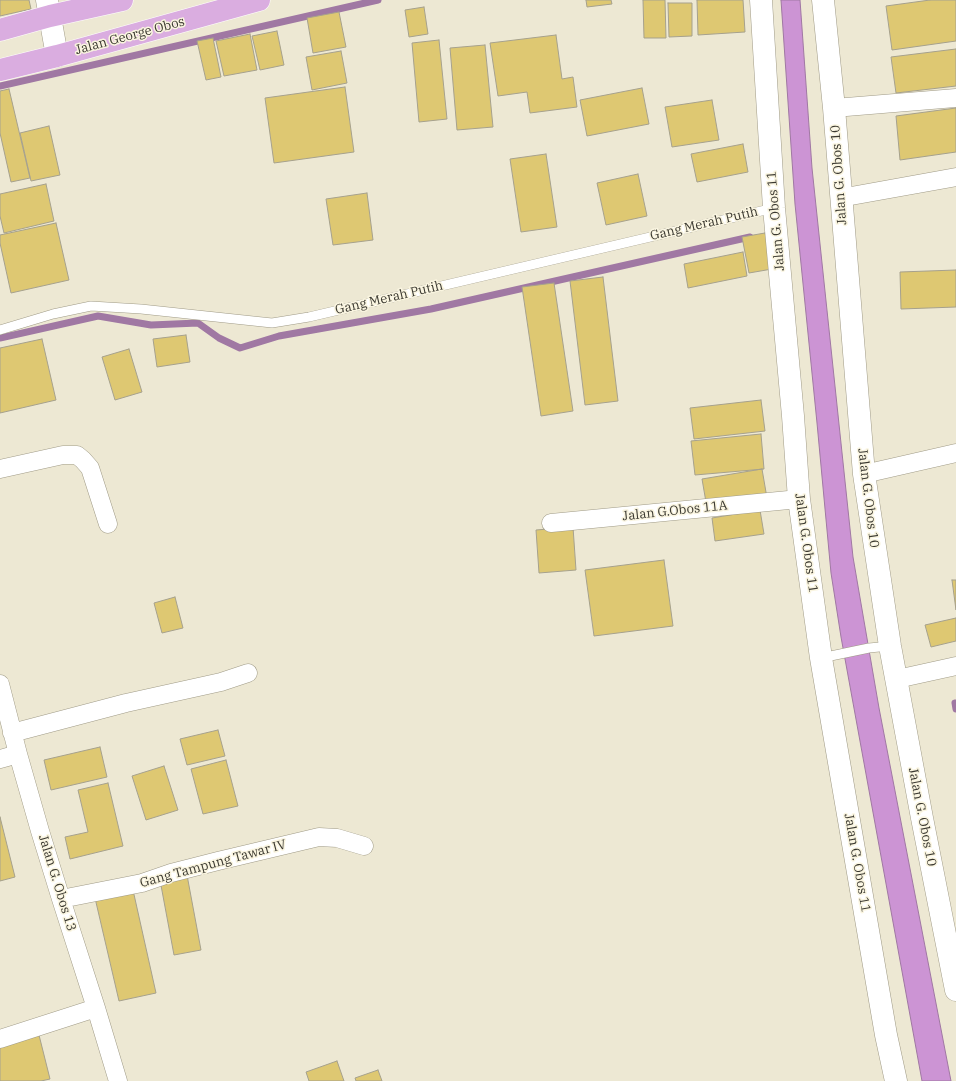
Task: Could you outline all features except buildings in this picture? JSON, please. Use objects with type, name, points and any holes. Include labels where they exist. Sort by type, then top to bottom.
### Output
[{"type":"main road","points":[[0,30],[49,8],[122,0]]},
{"type":"main road","name":"Jalan George Obos","points":[[0,70],[57,56],[259,0]]},
{"type":"street","name":"Jalan G. Obos 11","points":[[761,0],[774,208],[799,499],[821,658],[885,1027],[896,1081]]},
{"type":"street","name":"Jalan G. Obos 10","points":[[823,0],[834,108],[840,198],[879,647],[897,679],[922,818],[956,990]]},
{"type":"street","points":[[49,8],[57,56]]},
{"type":"street","points":[[834,108],[956,98]]},
{"type":"street","points":[[840,198],[956,177]]},
{"type":"street","points":[[864,474],[956,454]]},
{"type":"street","points":[[0,469],[63,455],[77,455],[84,460],[90,468],[108,524]]},
{"type":"street","name":"Jalan G.Obos 11A","points":[[551,523],[799,499]]},
{"type":"street","points":[[897,679],[956,666]]},
{"type":"street","points":[[12,733],[126,703],[221,682],[248,673]]},
{"type":"street","name":"Jalan G. Obos 13","points":[[0,684],[12,733],[61,899],[118,1081]]},
{"type":"street","points":[[0,758],[18,754]]},
{"type":"street","name":"Gang Tampung Tawar IV","points":[[61,899],[142,883],[171,873],[319,837],[337,838],[364,846]]},
{"type":"street","points":[[0,1040],[96,1008]]},
{"type":"lane","name":"Gang Merah Putih","points":[[0,330],[53,314],[92,306],[141,309],[272,323],[309,317],[774,208]]},
{"type":"lane","points":[[821,658],[879,647]]},
{"type":"shaded area","points":[[781,0],[800,0],[812,168],[853,557],[879,708],[951,1081],[922,1081],[841,637],[831,573],[795,204]]},
{"type":"waterway","points":[[0,86],[378,0]]},
{"type":"waterway","points":[[0,338],[98,316],[151,325],[198,323],[219,338],[240,348],[279,336],[431,309],[750,237]]},
{"type":"waterway","points":[[955,703],[956,709]]}]
